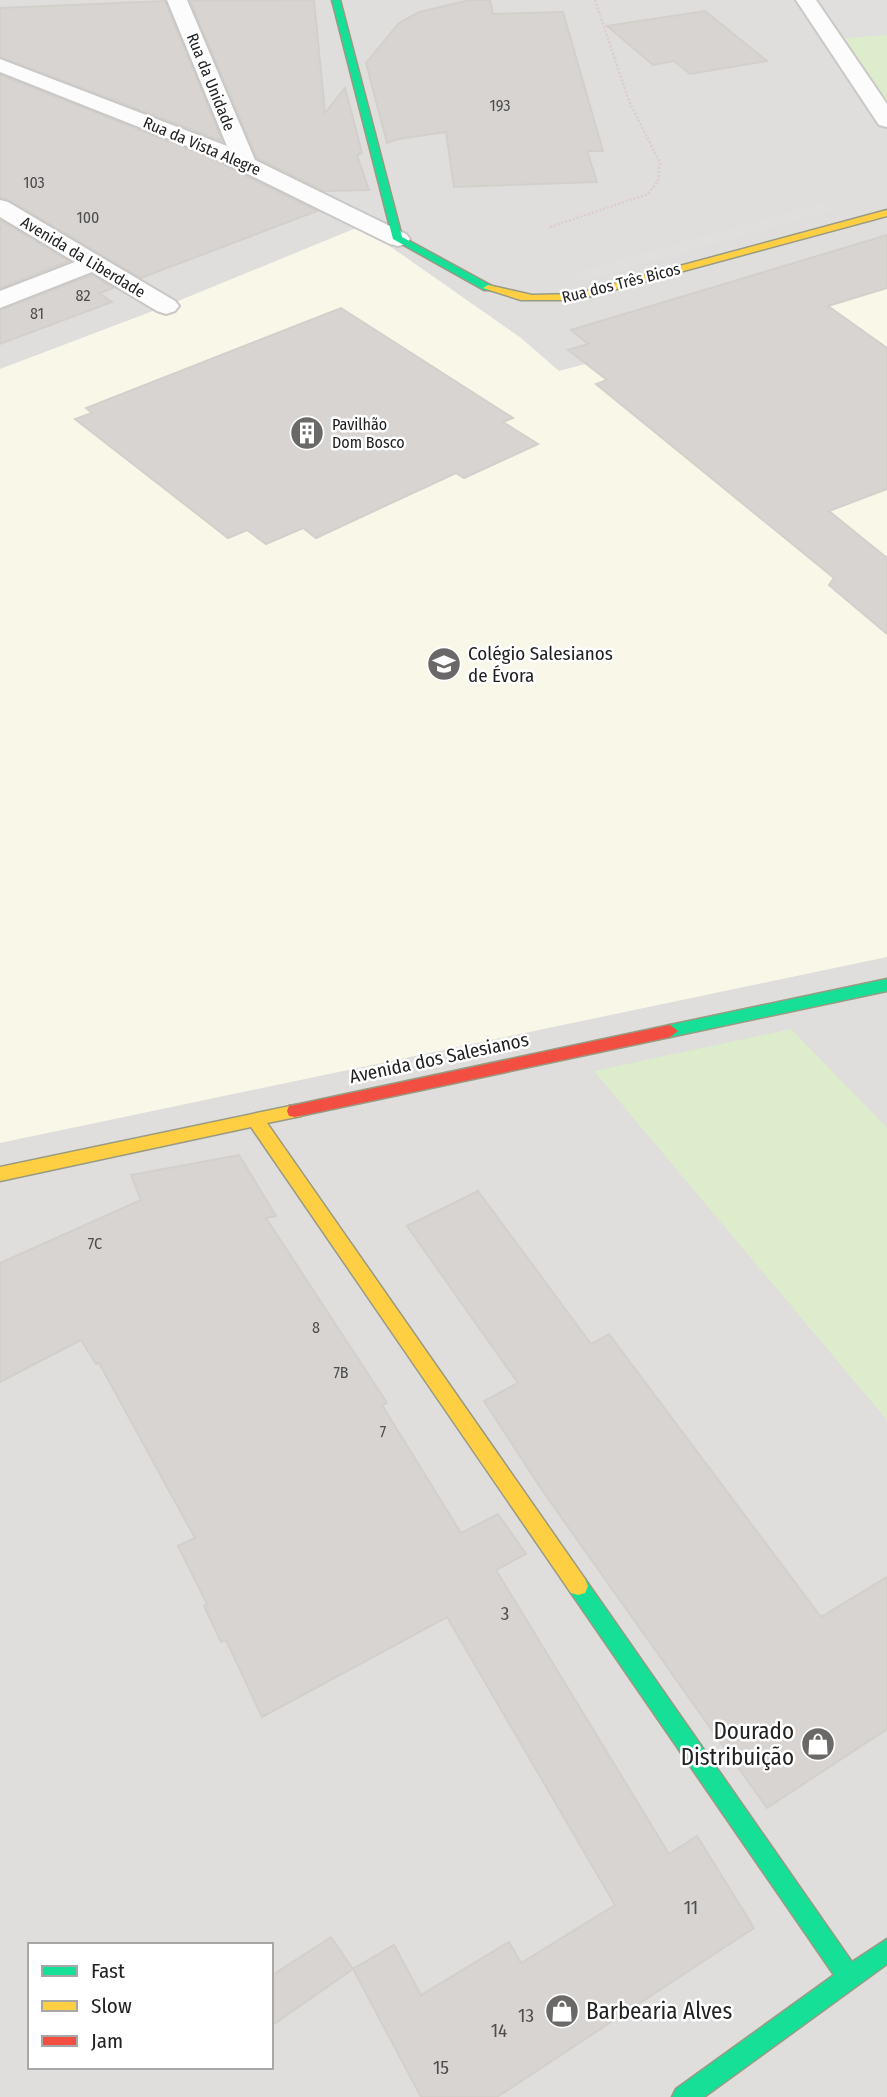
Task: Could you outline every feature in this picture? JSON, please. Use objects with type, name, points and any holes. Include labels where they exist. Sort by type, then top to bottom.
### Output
[{"type":"street","name":"Rua da Unidade","points":[[177,0],[245,163]]},
{"type":"street","points":[[336,0],[398,239]]},
{"type":"street","points":[[806,0],[887,120]]},
{"type":"street","name":"Rua da Vista Alegre","points":[[0,65],[215,149],[398,239]]},
{"type":"street","name":"Rua dos Três Bicos","points":[[398,239],[484,286],[514,297],[543,300],[576,297],[887,213]]},
{"type":"street","name":"Avenida da Liberdade","points":[[6,217],[94,263],[166,306]]},
{"type":"street","points":[[0,300],[94,263]]},
{"type":"street","name":"Avenida dos Salesianos","points":[[0,1174],[887,985]]},
{"type":"street","points":[[256,1119],[849,1977]]},
{"type":"street","points":[[684,2097],[887,1950]]},
{"type":"path","points":[[550,227],[648,194],[658,181],[660,163],[629,102],[595,0]]},
{"type":"shaded area","points":[[0,0],[887,0],[887,2097],[0,2097]]},
{"type":"shaded area","points":[[815,0],[887,0],[887,35],[843,38]]},
{"type":"shaded area","points":[[822,203],[833,210],[583,281],[573,273]]},
{"type":"shaded area","name":"Colégio Salesianos de Évora","points":[[361,226],[521,338],[559,371],[585,364],[568,350],[588,343],[571,330],[887,235],[887,957],[0,1143],[0,369],[166,306]]},
{"type":"green space","points":[[887,35],[887,101],[843,38]]},
{"type":"green space","points":[[791,1029],[887,1128],[887,1420],[594,1071]]},
{"type":"building","points":[[314,0],[325,113],[345,88],[362,153],[357,155],[369,190],[324,191],[257,158],[190,1]]},
{"type":"building","points":[[470,0],[490,0],[493,14],[563,12],[603,151],[587,151],[597,182],[454,187],[446,132],[387,143],[366,63],[399,23],[419,12]]},
{"type":"building","points":[[165,1],[222,141],[0,57],[0,8]]},
{"type":"building","points":[[705,11],[767,61],[690,74],[674,61],[653,65],[607,26]]},
{"type":"building","points":[[0,75],[206,156],[317,211],[141,278],[9,200],[0,198]]},
{"type":"building","points":[[0,220],[69,261],[0,288]]},
{"type":"building","points":[[887,235],[887,288],[828,306],[887,348],[887,489],[829,511],[887,558],[887,634],[829,585],[834,578],[596,384],[607,380],[568,350],[588,344],[571,330]]},
{"type":"building","points":[[92,275],[114,288],[99,293],[112,302],[0,344],[0,310]]},
{"type":"building","name":"Pavilhão Dom Bosco","points":[[341,308],[513,418],[503,422],[538,444],[464,478],[456,473],[316,538],[303,528],[266,544],[247,530],[228,538],[75,419],[92,413],[86,408]]},
{"type":"building","points":[[239,1155],[276,1216],[266,1218],[387,1403],[382,1405],[461,1533],[498,1514],[526,1554],[496,1570],[669,1854],[697,1836],[754,1928],[497,2097],[421,2097],[353,1969],[394,1945],[421,1995],[509,1942],[521,1963],[615,1905],[447,1617],[262,1717],[226,1640],[221,1642],[204,1606],[207,1604],[178,1546],[195,1538],[99,1363],[96,1364],[81,1340],[0,1382],[0,1263],[141,1200],[131,1175]]},
{"type":"building","points":[[478,1191],[591,1344],[609,1334],[821,1617],[887,1577],[887,1729],[767,1808],[542,1490],[484,1401],[518,1383],[407,1226]]},
{"type":"building","points":[[331,1937],[353,1969],[273,2025],[273,1975]]},
{"type":"traffic: fast","points":[[336,0],[398,239],[488,288]]},
{"type":"traffic: fast","points":[[670,1031],[887,985]]},
{"type":"traffic: fast","points":[[578,1586],[849,1977]]},
{"type":"traffic: fast","points":[[684,2097],[887,1950]]},
{"type":"traffic: slow","points":[[488,288],[532,298],[576,297],[887,213]]},
{"type":"traffic: slow","points":[[0,1174],[295,1111]]},
{"type":"traffic: slow","points":[[255,1119],[578,1586]]},
{"type":"traffic: jam","points":[[295,1111],[670,1031]]},
{"type":"place","name":"Pavilhão Dom Bosco","points":[[307,433]]},
{"type":"place","name":"Colégio Salesianos de Évora","points":[[444,664]]},
{"type":"place","name":"Dourado Distribuição","points":[[818,1744]]},
{"type":"place","name":"Barbearia Alves","points":[[562,2011]]}]
